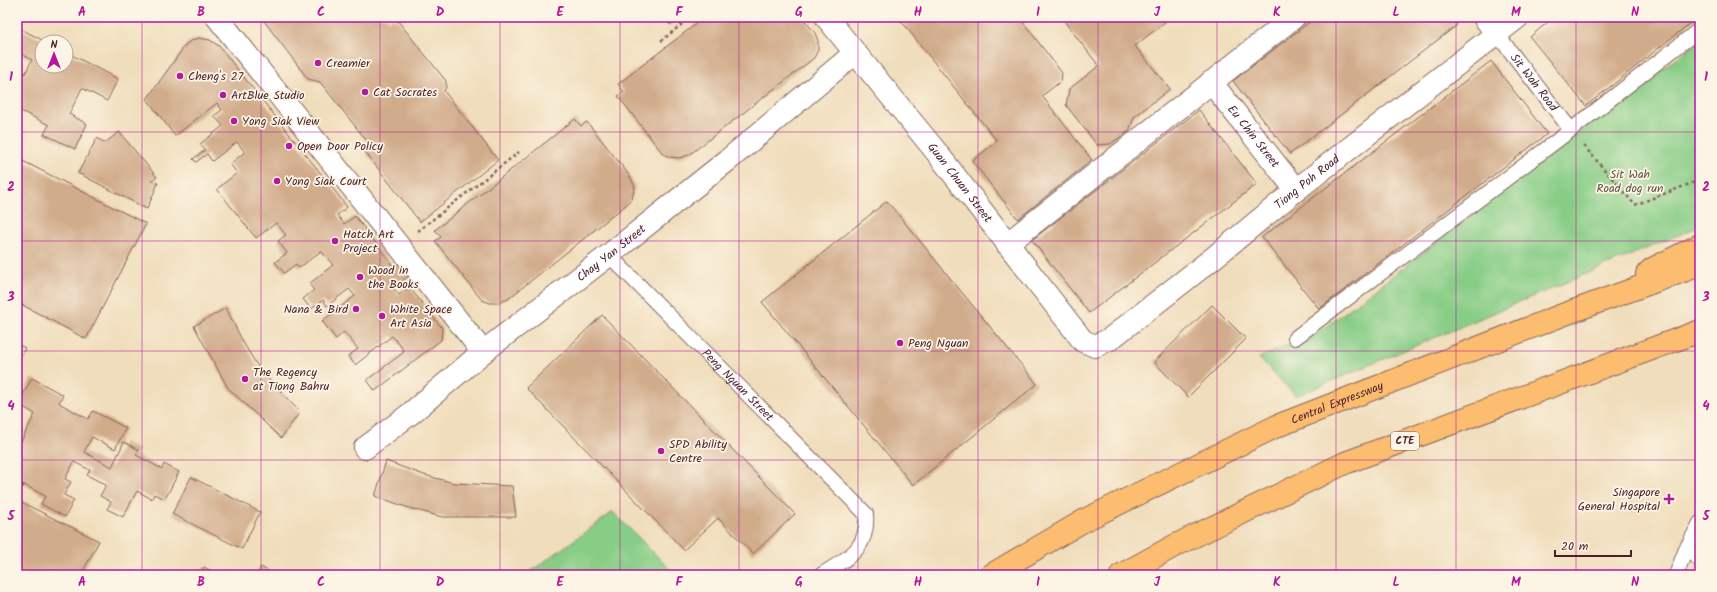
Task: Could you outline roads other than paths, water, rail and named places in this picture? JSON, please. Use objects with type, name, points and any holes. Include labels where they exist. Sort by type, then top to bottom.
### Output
[{"type":"highway","points":[[1628,290],[1652,269],[1700,245]]},
{"type":"highway","name":"Central Expressway","points":[[991,575],[1085,520],[1277,426],[1628,290],[1700,266]]},
{"type":"highway","name":"CTE","points":[[1120,575],[1176,545],[1345,463],[1700,331]]},
{"type":"street","points":[[217,17],[483,352]]},
{"type":"street","name":"Guan Chuan Street","points":[[826,17],[854,53],[934,148],[1083,341],[1095,346]]},
{"type":"street","points":[[1007,244],[1294,17]]},
{"type":"street","points":[[1484,17],[1497,34]]},
{"type":"street","name":"Tiong Poh Road","points":[[1095,346],[1110,339],[1212,260],[1296,190],[1518,17]]},
{"type":"street","name":"Chay Yan Street","points":[[364,448],[410,414],[483,352],[609,255],[728,160],[854,53]]},
{"type":"street","name":"Eu Chin Street","points":[[1211,82],[1296,190]]},
{"type":"lane","points":[[1295,338],[1571,130],[1700,29]]},
{"type":"lane","name":"Sit Wah Road","points":[[1497,34],[1571,130]]},
{"type":"lane","name":"Peng Nguan Street","points":[[609,255],[866,514],[866,536],[856,552],[821,575]]},
{"type":"lane","points":[[1676,575],[1686,549],[1700,523]]},
{"type":"lane","points":[[1686,549],[1700,560]]},
{"type":"place","name":"Creamier","points":[[318,63]]},
{"type":"place","name":"Cheng's 27","points":[[180,76]]},
{"type":"place","name":"Cat Socrates","points":[[365,92]]},
{"type":"place","name":"ArtBlue Studio","points":[[223,95]]},
{"type":"place","name":"Yong Siak View","points":[[234,121]]},
{"type":"place","name":"Open Door Policy","points":[[289,146]]},
{"type":"place","name":"Yong Siak Court","points":[[277,181]]},
{"type":"place","name":"Hatch Art Project","points":[[335,241]]},
{"type":"place","name":"Wood in the Books","points":[[360,277]]},
{"type":"place","name":"Nana & Bird","points":[[356,309]]},
{"type":"place","name":"White Space Art Asia","points":[[382,316]]},
{"type":"place","name":"Peng Nguan","points":[[900,343]]},
{"type":"place","name":"The Regency at Tiong Bahru","points":[[245,379]]},
{"type":"place","name":"SPD Ability Centre","points":[[661,451]]},
{"type":"place","name":"Singapore General Hospital","points":[[1669,499]]},
{"type":"park label","name":"Sit Wah Road dog run","points":[[1630,181]]}]
